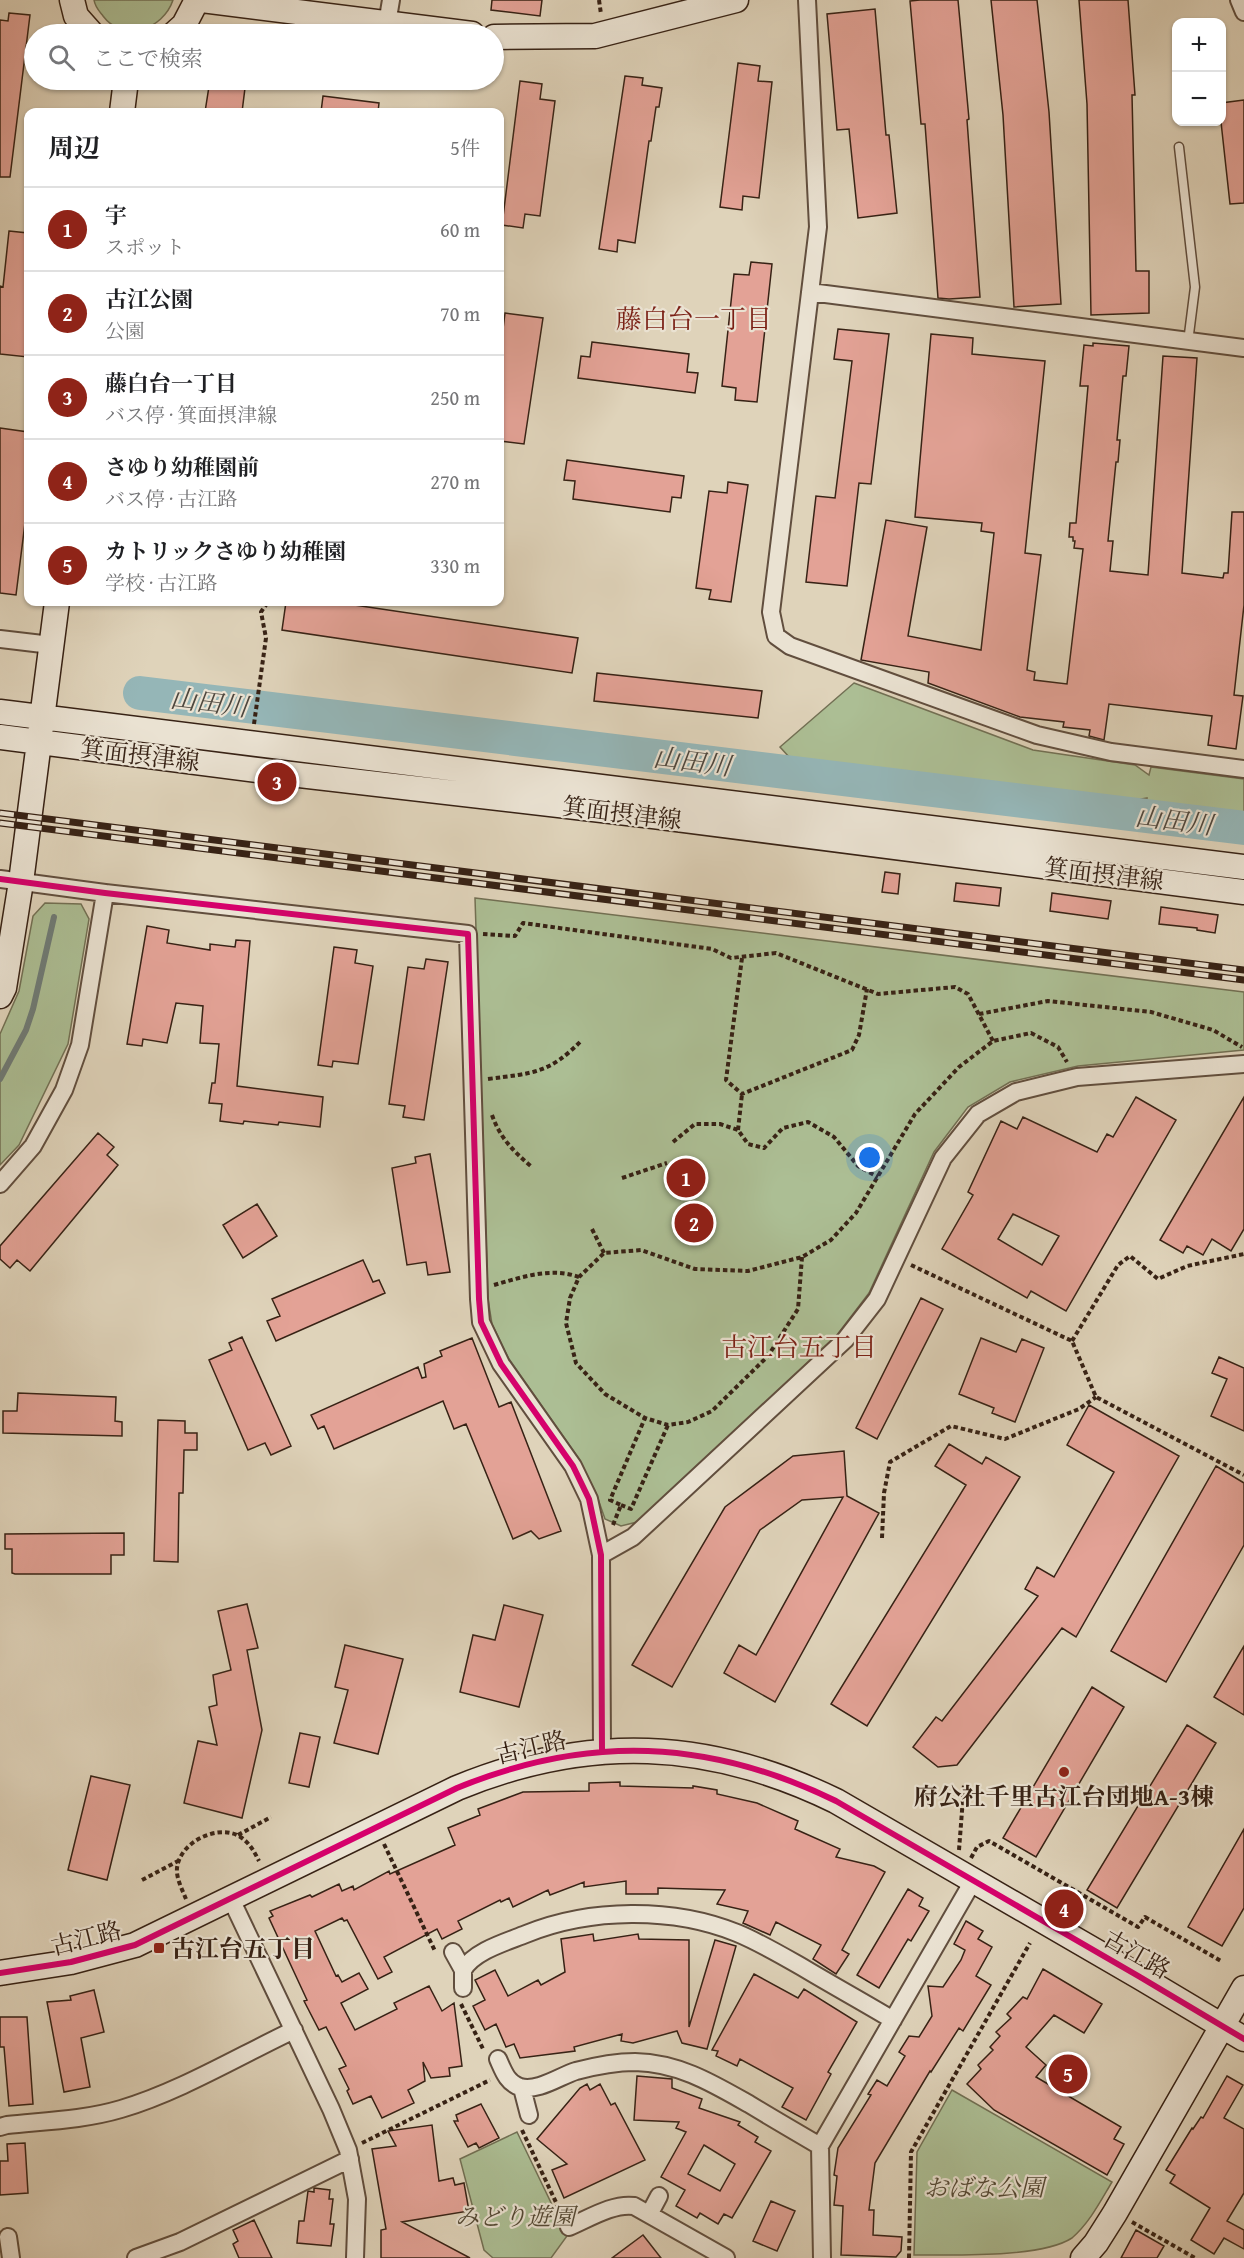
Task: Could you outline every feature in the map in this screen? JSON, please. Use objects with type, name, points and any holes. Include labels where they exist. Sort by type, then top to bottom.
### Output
[{"type":"street","points":[[72,0],[76,16],[83,24]]},
{"type":"street","points":[[185,24],[200,0],[389,12],[434,24]]},
{"type":"street","points":[[504,37],[596,36],[736,0]]},
{"type":"street","points":[[807,0],[818,227],[771,612],[776,636],[790,646],[1037,735],[1111,752],[1244,769]]},
{"type":"street","points":[[1239,0],[1244,12]]},
{"type":"street","points":[[122,108],[125,90]]},
{"type":"street","points":[[810,292],[1244,348]]},
{"type":"street","points":[[0,996],[4,988],[10,880],[39,742],[56,606]]},
{"type":"street","points":[[0,639],[51,645]]},
{"type":"street","name":"箕面摂津線","points":[[0,712],[1244,867]]},
{"type":"street","name":"箕面摂津線","points":[[0,737],[277,773],[653,816],[1244,892]]},
{"type":"street","points":[[10,880],[468,934],[481,1322],[501,1364],[573,1466],[589,1499],[601,1555],[602,1751]]},
{"type":"street","points":[[0,1185],[33,1146],[64,1090],[80,1045],[105,893]]},
{"type":"street","points":[[601,1555],[633,1537],[845,1340],[877,1299],[944,1158],[978,1114],[1016,1092],[1077,1077],[1244,1064]]},
{"type":"street","name":"古江路","points":[[0,1973],[71,1962],[135,1945],[230,1897],[486,1776],[549,1759],[602,1751],[681,1752],[769,1772],[803,1785],[972,1870],[1244,2039]]},
{"type":"street","points":[[822,2258],[820,2146],[893,2020],[972,1870]]},
{"type":"street","points":[[230,1897],[294,2030],[349,2155],[357,2199],[355,2258]]},
{"type":"street","points":[[460,1991],[466,1965],[480,1955],[545,1928],[612,1915],[672,1917],[702,1922],[744,1936],[893,2020]]},
{"type":"street","points":[[447,1956],[463,1970]]},
{"type":"street","points":[[1083,2258],[1096,2243],[1115,2213],[1244,1988]]},
{"type":"street","points":[[0,2127],[81,2118],[132,2106],[163,2094],[294,2030]]},
{"type":"street","points":[[493,2060],[510,2081],[522,2088],[543,2085],[576,2072],[611,2063],[638,2062],[666,2065],[699,2076],[820,2146]]},
{"type":"street","points":[[522,2088],[525,2121]]},
{"type":"street","points":[[135,2258],[180,2242],[349,2155]]},
{"type":"street","points":[[650,2213],[659,2196]]},
{"type":"street","points":[[568,2227],[624,2205],[634,2206],[726,2258]]},
{"type":"street","points":[[8,2237],[11,2258]]},
{"type":"lane","points":[[1179,147],[1195,287],[1188,342]]},
{"type":"path","points":[[599,0],[601,20]]},
{"type":"path","points":[[254,728],[266,638],[261,612],[265,606]]},
{"type":"path","points":[[468,934],[515,936],[523,923],[712,949],[731,958],[776,953],[878,994],[955,987],[968,994],[993,1041]]},
{"type":"path","points":[[742,958],[726,1080],[742,1094]]},
{"type":"path","points":[[742,1094],[852,1050],[859,1035],[867,989]]},
{"type":"path","points":[[979,1014],[1048,1001],[1151,1012],[1213,1030],[1244,1048]]},
{"type":"path","points":[[802,1257],[798,1309],[768,1356],[712,1411],[688,1422],[668,1425],[645,1418],[606,1395],[576,1363],[566,1323],[570,1298],[579,1277],[604,1253],[641,1250],[695,1269],[748,1271],[802,1257],[831,1240],[856,1213],[915,1114],[959,1067],[993,1041],[1031,1033],[1058,1047],[1077,1077]]},
{"type":"path","points":[[485,1087],[484,1079],[528,1073],[552,1066],[568,1055],[582,1040]]},
{"type":"path","points":[[738,1130],[742,1094]]},
{"type":"path","points":[[491,1112],[497,1129],[512,1149],[532,1167]]},
{"type":"path","points":[[673,1142],[695,1124],[720,1124],[738,1130],[748,1144],[764,1148],[783,1128],[808,1122],[834,1137],[858,1166],[878,1177]]},
{"type":"path","points":[[622,1178],[667,1163]]},
{"type":"path","points":[[592,1229],[604,1253]]},
{"type":"path","points":[[1072,1341],[1118,1265],[1130,1256],[1158,1279],[1187,1266],[1244,1254]]},
{"type":"path","points":[[896,1259],[1072,1341],[1096,1396],[1244,1475]]},
{"type":"path","points":[[479,1299],[488,1287],[532,1274],[565,1272],[579,1277]]},
{"type":"path","points":[[882,1538],[884,1493],[890,1462],[951,1426],[1005,1439],[1079,1409],[1096,1396]]},
{"type":"path","points":[[645,1418],[610,1500],[632,1509],[668,1425]]},
{"type":"path","points":[[601,1555],[621,1505]]},
{"type":"path","points":[[959,1852],[964,1785]]},
{"type":"path","points":[[237,1835],[271,1817]]},
{"type":"path","points":[[186,1899],[177,1875],[179,1861],[186,1848],[202,1837],[221,1832],[237,1835],[251,1846],[261,1864]]},
{"type":"path","points":[[972,1870],[977,1847],[990,1841],[1138,1928],[1144,1917],[1221,1961]]},
{"type":"path","points":[[383,1844],[447,1956]]},
{"type":"path","points":[[142,1880],[179,1861]]},
{"type":"path","points":[[909,2258],[910,2152],[1030,1943]]},
{"type":"path","points":[[460,1991],[493,2060]]},
{"type":"path","points":[[349,2155],[492,2079]]},
{"type":"path","points":[[525,2121],[568,2227]]},
{"type":"path","points":[[1126,2219],[1195,2258]]},
{"type":"green space","points":[[94,0],[173,0],[161,19],[154,24],[111,24],[95,5]]},
{"type":"green space","points":[[854,683],[1033,750],[1135,765],[1149,775],[1151,767],[1244,779],[1244,816],[1147,804],[1147,798],[1126,802],[790,758],[780,747]]},
{"type":"green space","points":[[475,898],[1244,992],[1244,1050],[1078,1066],[1010,1082],[968,1107],[934,1152],[869,1293],[837,1335],[641,1521],[621,1526],[605,1519],[596,1493],[579,1459],[509,1359],[492,1324],[488,1299]]},
{"type":"green space","points":[[45,903],[81,904],[89,919],[68,1044],[19,1145],[0,1165],[0,1034],[19,991],[33,916]]},
{"type":"green space","name":"おばな公園","points":[[952,2090],[1112,2182],[1089,2219],[1072,2238],[1040,2249],[1019,2252],[914,2255],[917,2152]]},
{"type":"green space","name":"みどり遊園","points":[[517,2132],[567,2236],[551,2258],[493,2258],[484,2250],[460,2159]]},
{"type":"building","points":[[492,0],[542,0],[540,16],[491,10]]},
{"type":"building","points":[[958,0],[969,119],[967,120],[980,297],[938,298],[925,124],[921,124],[910,1]]},
{"type":"building","points":[[991,0],[1037,0],[1049,112],[1061,304],[1014,307],[1003,115]]},
{"type":"building","points":[[1079,0],[1128,0],[1135,95],[1132,95],[1136,271],[1149,271],[1149,313],[1091,315],[1087,104]]},
{"type":"building","points":[[875,9],[886,135],[889,135],[897,213],[858,218],[849,129],[837,130],[827,14]]},
{"type":"building","points":[[9,13],[30,15],[29,24],[24,24],[24,64],[10,177],[0,177],[0,20],[8,21]]},
{"type":"building","points":[[738,63],[760,66],[758,81],[772,82],[759,198],[743,196],[742,210],[720,207]]},
{"type":"building","points":[[625,76],[643,78],[642,85],[662,88],[659,107],[656,107],[651,141],[649,141],[635,243],[618,240],[617,252],[599,249]]},
{"type":"building","points":[[520,81],[542,84],[540,99],[555,101],[540,216],[525,214],[523,228],[504,225]]},
{"type":"building","points":[[208,90],[245,90],[242,108],[206,108]]},
{"type":"building","points":[[323,96],[379,103],[378,108],[322,108]]},
{"type":"building","points":[[1244,100],[1244,203],[1230,204],[1221,126],[1226,126],[1226,102]]},
{"type":"building","points":[[9,231],[24,233],[24,357],[0,354],[0,286],[3,287]]},
{"type":"building","points":[[751,262],[772,264],[757,402],[735,400],[736,388],[722,386],[734,274],[749,275]]},
{"type":"building","points":[[505,313],[543,318],[524,444],[504,442]]},
{"type":"building","points":[[838,329],[889,334],[871,484],[859,483],[847,586],[806,582],[816,496],[835,498],[852,361],[834,359]]},
{"type":"building","points":[[931,334],[973,338],[972,354],[1045,361],[1025,553],[1041,555],[1027,670],[1035,672],[1034,680],[1067,684],[1083,549],[1074,548],[1075,541],[1073,537],[1069,537],[1070,523],[1076,523],[1088,386],[1080,386],[1084,345],[1093,346],[1093,343],[1129,346],[1126,376],[1123,376],[1117,440],[1120,440],[1118,462],[1116,462],[1108,541],[1113,541],[1110,571],[1148,575],[1163,356],[1197,358],[1182,573],[1223,578],[1224,573],[1228,573],[1232,512],[1244,512],[1244,605],[1234,695],[1243,696],[1236,749],[1208,745],[1212,716],[1109,704],[1104,740],[1089,736],[1090,730],[1063,727],[1064,722],[1020,717],[928,683],[929,672],[861,660],[886,520],[927,527],[908,636],[981,650],[994,533],[981,531],[982,523],[915,517]]},
{"type":"building","points":[[592,342],[689,354],[687,372],[698,373],[695,393],[578,378],[581,356],[590,357]]},
{"type":"building","points":[[0,428],[24,431],[24,531],[16,595],[0,593]]},
{"type":"building","points":[[567,460],[684,476],[681,498],[672,497],[670,512],[573,499],[575,481],[564,480]]},
{"type":"building","points":[[728,482],[748,485],[731,602],[709,599],[711,590],[696,588],[709,491],[727,493]]},
{"type":"building","points":[[285,606],[361,606],[578,638],[572,673],[282,630]]},
{"type":"building","points":[[597,673],[762,691],[758,718],[594,701]]},
{"type":"building","points":[[885,872],[900,874],[898,894],[882,892]]},
{"type":"building","points":[[956,883],[1001,888],[999,906],[954,901]]},
{"type":"building","points":[[1052,893],[1111,901],[1108,919],[1050,911]]},
{"type":"building","points":[[1161,907],[1218,915],[1215,933],[1197,930],[1197,928],[1159,924]]},
{"type":"building","points":[[147,926],[169,930],[167,943],[210,950],[210,944],[235,947],[236,940],[250,941],[237,1086],[323,1097],[320,1127],[279,1122],[278,1125],[220,1121],[222,1104],[209,1103],[212,1083],[215,1083],[219,1044],[200,1043],[203,1006],[176,1003],[167,1043],[143,1039],[142,1046],[127,1044]]},
{"type":"building","points":[[334,947],[357,950],[355,963],[373,966],[358,1064],[333,1061],[332,1067],[318,1065]]},
{"type":"building","points":[[426,959],[448,962],[424,1120],[403,1117],[405,1106],[389,1104],[408,967],[424,969]]},
{"type":"building","points":[[1136,1097],[1176,1120],[1066,1311],[1031,1291],[1027,1298],[942,1249],[973,1195],[968,1192],[1001,1121],[1017,1129],[1023,1117],[1097,1152],[1107,1134],[1113,1137]],"holes":[[[1013,1214],[1059,1236],[1042,1265],[998,1239]]]},
{"type":"building","points":[[1244,1097],[1244,1229],[1231,1251],[1212,1239],[1203,1255],[1187,1246],[1183,1253],[1160,1240]]},
{"type":"building","points":[[98,1133],[114,1147],[107,1155],[118,1165],[30,1271],[17,1260],[10,1268],[0,1259],[0,1246]]},
{"type":"building","points":[[430,1154],[450,1272],[428,1275],[426,1262],[407,1265],[392,1168],[416,1163],[415,1157]]},
{"type":"building","points":[[257,1204],[277,1236],[243,1258],[223,1225]]},
{"type":"building","points":[[363,1260],[373,1282],[379,1280],[385,1293],[276,1341],[267,1321],[280,1316],[272,1299]]},
{"type":"building","points":[[921,1298],[943,1309],[877,1439],[856,1428]]},
{"type":"building","points":[[242,1337],[291,1446],[271,1455],[265,1443],[248,1450],[209,1360],[232,1350],[229,1343]]},
{"type":"building","points":[[472,1338],[499,1407],[511,1402],[561,1531],[539,1539],[531,1531],[513,1539],[466,1424],[454,1429],[443,1401],[334,1449],[324,1426],[318,1429],[311,1415],[418,1367],[422,1378],[426,1377],[424,1364],[442,1356],[440,1351]]},
{"type":"building","points":[[981,1338],[1016,1352],[1022,1339],[1044,1348],[1015,1422],[992,1413],[994,1408],[959,1394]]},
{"type":"building","points":[[1219,1357],[1244,1368],[1244,1431],[1211,1416],[1227,1379],[1212,1373]]},
{"type":"building","points":[[18,1393],[116,1397],[115,1421],[122,1422],[122,1436],[3,1433],[3,1411],[17,1411]]},
{"type":"building","points":[[1089,1405],[1179,1456],[1076,1637],[1062,1628],[957,1765],[938,1767],[913,1747],[936,1717],[942,1721],[1038,1596],[1025,1589],[1037,1567],[1054,1577],[1114,1472],[1067,1445]]},
{"type":"building","points":[[158,1420],[185,1421],[185,1433],[197,1433],[197,1450],[184,1450],[183,1493],[179,1493],[178,1562],[154,1561]]},
{"type":"building","points":[[949,1444],[982,1464],[986,1457],[1020,1477],[867,1726],[831,1704],[966,1485],[935,1466]]},
{"type":"building","points":[[844,1451],[847,1496],[879,1513],[775,1702],[724,1673],[739,1645],[756,1655],[843,1497],[802,1500],[760,1530],[672,1687],[632,1665],[725,1507],[793,1456]]},
{"type":"building","points":[[1216,1466],[1244,1483],[1244,1545],[1166,1682],[1111,1651]]},
{"type":"building","points":[[124,1533],[124,1555],[111,1555],[111,1574],[15,1574],[12,1573],[12,1549],[5,1549],[5,1534]]},
{"type":"building","points":[[247,1604],[258,1648],[247,1650],[262,1730],[242,1818],[184,1803],[198,1741],[217,1745],[209,1707],[217,1705],[213,1675],[231,1670],[218,1611]]},
{"type":"building","points":[[504,1605],[543,1615],[519,1707],[460,1692],[473,1635],[495,1640]]},
{"type":"building","points":[[345,1645],[403,1659],[378,1754],[334,1743],[348,1690],[335,1687]]},
{"type":"building","points":[[1244,1646],[1244,1715],[1214,1697]]},
{"type":"building","name":"府公社千里古江台団地A-3棟","points":[[1092,1687],[1124,1707],[1036,1857],[1003,1838]]},
{"type":"building","points":[[1187,1725],[1216,1743],[1117,1908],[1087,1890]]},
{"type":"building","points":[[300,1733],[320,1737],[309,1787],[289,1783]]},
{"type":"building","points":[[91,1776],[130,1785],[107,1880],[68,1870]]},
{"type":"building","points":[[620,1782],[620,1786],[693,1788],[693,1786],[717,1790],[717,1794],[757,1803],[798,1821],[795,1829],[840,1849],[836,1857],[874,1866],[885,1872],[842,1950],[849,1954],[836,1974],[813,1959],[821,1945],[776,1922],[770,1935],[743,1923],[748,1911],[717,1904],[725,1890],[658,1888],[658,1894],[626,1894],[626,1881],[584,1887],[584,1882],[550,1895],[548,1890],[513,1907],[509,1898],[501,1902],[500,1900],[458,1921],[462,1929],[442,1939],[437,1929],[384,1957],[392,1972],[378,1979],[347,1920],[344,1921],[342,1918],[315,1931],[336,1976],[338,1975],[342,1982],[359,1973],[368,1989],[341,2003],[355,2030],[397,2009],[394,2003],[429,1986],[442,2011],[454,2003],[462,2066],[449,2068],[450,2076],[431,2078],[423,2062],[425,2081],[408,2090],[414,2103],[382,2118],[371,2096],[353,2104],[347,2091],[349,2089],[339,2069],[346,2066],[326,2027],[319,2030],[304,2001],[307,2000],[269,1918],[273,1916],[270,1911],[310,1895],[312,1897],[339,1884],[342,1891],[353,1886],[354,1890],[389,1871],[390,1874],[455,1845],[448,1828],[480,1815],[478,1809],[523,1792],[589,1791],[589,1783]]},
{"type":"building","points":[[1244,1829],[1244,1908],[1222,1946],[1188,1927]]},
{"type":"building","points":[[908,1889],[923,1898],[919,1906],[929,1911],[911,1941],[908,1939],[879,1988],[857,1975]]},
{"type":"building","points":[[966,1921],[983,1931],[978,1939],[992,1947],[976,1976],[991,1985],[963,2031],[959,2028],[930,2071],[875,2163],[869,2210],[874,2210],[873,2235],[902,2237],[901,2251],[896,2257],[841,2255],[843,2206],[834,2205],[837,2176],[834,2175],[838,2148],[871,2095],[868,2094],[877,2080],[887,2086],[905,2056],[899,2052],[909,2036],[919,2037],[932,2016],[928,1986],[943,1987],[961,1960],[965,1950],[954,1944]]},
{"type":"building","points":[[593,1934],[594,1941],[638,1934],[639,1939],[689,1940],[689,2027],[715,1940],[736,1946],[707,2049],[682,2043],[677,2031],[633,2043],[621,2041],[622,2034],[574,2047],[575,2051],[520,2058],[514,2044],[506,2047],[496,2024],[485,2030],[473,2006],[485,2000],[475,1980],[495,1970],[508,1996],[538,1980],[541,1985],[565,1972],[561,1939]]},
{"type":"building","points":[[1043,1969],[1102,2004],[1084,2033],[1054,2015],[1026,2047],[1046,2065],[1036,2077],[1121,2127],[1114,2139],[1124,2144],[1107,2175],[994,2110],[967,2084],[981,2069],[978,2065],[993,2050],[990,2047],[1000,2036],[996,2032],[1011,2018],[1007,2014],[1023,1997],[1027,1999]]},
{"type":"building","points":[[754,1974],[798,1998],[804,1989],[857,2022],[828,2072],[831,2074],[806,2120],[782,2107],[793,2088],[740,2059],[737,2066],[716,2056],[718,2051],[712,2050]]},
{"type":"building","points":[[94,1990],[104,2032],[81,2038],[90,2087],[64,2092],[47,2002],[71,2000],[70,1996]]},
{"type":"building","points":[[0,2017],[27,2017],[33,2104],[9,2106],[4,2047],[0,2047]]},
{"type":"building","points":[[637,2076],[672,2079],[672,2088],[702,2099],[699,2108],[740,2122],[738,2125],[758,2137],[755,2142],[771,2151],[732,2218],[724,2214],[718,2224],[700,2213],[697,2218],[676,2206],[685,2190],[661,2177],[686,2132],[676,2128],[679,2122],[634,2120]],"holes":[[[704,2145],[735,2164],[720,2191],[688,2174]]]},
{"type":"building","points":[[1227,2076],[1243,2085],[1224,2118],[1244,2129],[1244,2193],[1227,2221],[1244,2230],[1244,2249],[1224,2238],[1214,2254],[1191,2240],[1210,2208],[1170,2183],[1175,2175],[1166,2170],[1192,2128],[1201,2117],[1203,2118]]},
{"type":"building","points":[[587,2084],[590,2090],[600,2084],[611,2105],[615,2103],[645,2160],[564,2198],[552,2170],[567,2164],[537,2139],[580,2088]]},
{"type":"building","points":[[481,2104],[499,2138],[479,2148],[476,2143],[468,2147],[454,2121],[458,2121],[456,2115]]},
{"type":"building","points":[[432,2125],[439,2181],[453,2178],[455,2185],[464,2183],[469,2211],[402,2222],[470,2258],[381,2258],[381,2230],[386,2229],[372,2149],[396,2146],[388,2131]]},
{"type":"building","points":[[25,2143],[28,2193],[0,2195],[0,2161],[8,2161],[7,2144]]},
{"type":"building","points":[[314,2188],[330,2190],[329,2199],[333,2199],[330,2224],[334,2224],[331,2246],[297,2243],[299,2221],[304,2221],[308,2191],[314,2192]]},
{"type":"building","points":[[771,2201],[795,2211],[777,2251],[753,2241]]},
{"type":"building","points":[[254,2220],[272,2258],[239,2258],[233,2244],[238,2241],[233,2230]]},
{"type":"building","points":[[1136,2230],[1164,2246],[1157,2258],[1121,2258]]},
{"type":"building","points":[[643,2235],[661,2258],[612,2258]]},
{"type":"waterway","name":"山田川","points":[[140,693],[1244,828]]},
{"type":"waterway","points":[[0,1079],[26,1030],[54,917]]},
{"type":"railway","points":[[0,813],[1244,970]]},
{"type":"railway","points":[[0,823],[1244,980]]},
{"type":"cycle path","points":[[0,879],[468,934],[481,1322],[501,1364],[573,1466],[589,1499],[601,1555],[602,1751]]},
{"type":"cycle path","points":[[0,1973],[71,1962],[135,1945],[457,1788],[506,1771],[554,1759],[601,1752],[648,1751],[695,1755],[742,1765],[789,1780],[836,1801],[1244,2039]]},
{"type":"place","name":"藤白台一丁目","points":[[277,782]]},
{"type":"place","name":"宇","points":[[686,1178]]},
{"type":"place","name":"古江公園","points":[[694,1223]]},
{"type":"place","name":"府公社千里古江台団地A-3棟","points":[[1064,1772]]},
{"type":"place","name":"さゆり幼稚園前","points":[[1064,1909]]},
{"type":"place","name":"古江台五丁目","points":[[159,1948]]},
{"type":"place","name":"カトリックさゆり幼稚園","points":[[1068,2074]]},
{"type":"district","name":"藤白台一丁目","points":[[694,318]]},
{"type":"district","name":"古江台五丁目","points":[[799,1346]]}]
